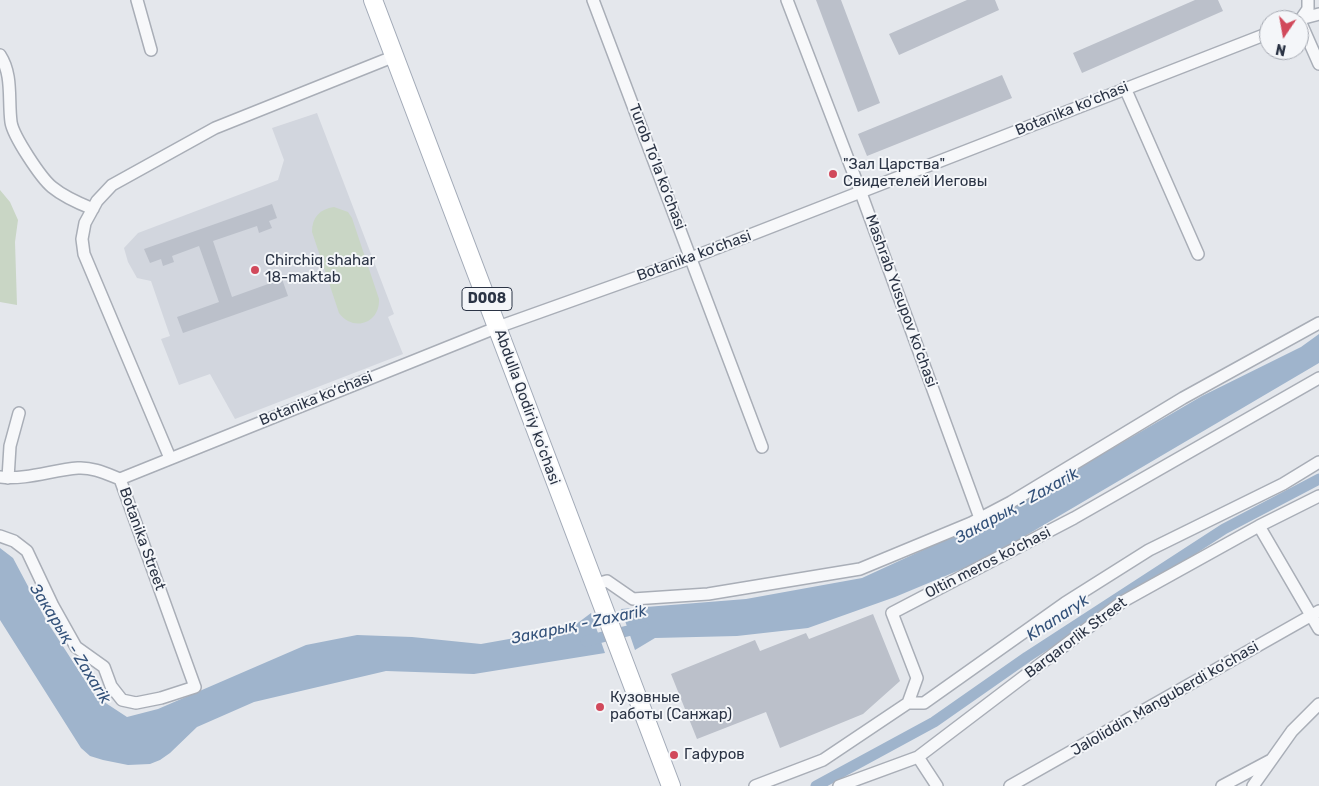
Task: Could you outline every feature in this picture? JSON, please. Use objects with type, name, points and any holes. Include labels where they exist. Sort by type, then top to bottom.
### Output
[{"type":"main road","name":"Abdulla Qodiriy ko‘chasi","points":[[373,0],[671,786]]},
{"type":"street","points":[[137,0],[151,50]]},
{"type":"street","name":"Turob To‘la ko‘chasi","points":[[594,0],[762,447]]},
{"type":"street","name":"Mashrab Yusupov ko‘chasi","points":[[787,0],[861,193],[980,518]]},
{"type":"street","name":"Botanika ko‘chasi","points":[[120,479],[498,327],[691,258],[1259,37]]},
{"type":"street","points":[[1309,40],[1319,64]]},
{"type":"street","points":[[0,55],[7,69],[12,123],[18,141],[50,186],[67,198],[93,208]]},
{"type":"street","points":[[170,458],[84,254],[84,230],[93,208],[112,185],[215,128],[395,56]]},
{"type":"street","points":[[1125,88],[1198,254]]},
{"type":"street","points":[[596,592],[606,581],[633,599],[708,594],[860,569],[980,518],[1011,502],[1183,398],[1319,323]]},
{"type":"street","name":"Oltin meros ko‘chasi","points":[[908,703],[917,678],[892,612],[1074,518],[1319,378]]},
{"type":"street","points":[[4,477],[19,413]]},
{"type":"street","points":[[755,786],[822,760],[908,703],[924,703],[1065,603],[1149,550],[1283,484],[1319,462]]},
{"type":"street","name":"Botanika Street","points":[[0,536],[14,540],[27,551],[53,606],[76,647],[104,667],[111,686],[122,700],[136,702],[161,698],[196,687],[120,479],[100,471],[79,468],[4,477]]},
{"type":"street","name":"Barqarorlik Street","points":[[839,786],[918,757],[1122,602],[1259,526],[1319,496]]},
{"type":"street","points":[[1259,526],[1314,614],[1319,629]]},
{"type":"street","name":"Jaloliddin Manguberdi ko‘chasi","points":[[1010,786],[1314,614]]},
{"type":"street","points":[[1253,786],[1292,731],[1319,704]]},
{"type":"street","points":[[918,757],[938,786]]},
{"type":"street","points":[[1222,786],[1273,759]]},
{"type":"shaded area","name":"Chirchiq shahar 18-maktab","points":[[317,113],[394,314],[388,317],[403,354],[235,419],[210,374],[179,385],[161,339],[170,336],[151,281],[137,278],[128,262],[124,248],[138,233],[278,180],[284,160],[272,128]]},
{"type":"green space","points":[[0,190],[10,202],[18,220],[15,242],[17,305],[0,302]]},
{"type":"green space","points":[[334,207],[348,212],[352,218],[379,299],[375,314],[365,322],[358,324],[345,319],[339,313],[312,232],[315,218],[321,212]]},
{"type":"water","points":[[1319,334],[1319,363],[986,559],[895,597],[808,628],[737,636],[655,638],[635,650],[621,609],[746,599],[862,578],[949,538],[972,530],[1202,396],[1301,347]]},
{"type":"water","points":[[0,548],[13,558],[46,620],[95,696],[127,717],[158,709],[306,645],[357,635],[412,637],[481,644],[571,628],[591,613],[605,653],[474,674],[386,671],[254,702],[197,727],[160,760],[150,764],[128,765],[90,756],[81,748],[0,620]]},
{"type":"building","points":[[816,0],[841,0],[880,103],[858,112]]},
{"type":"building","points":[[967,0],[995,0],[999,10],[899,55],[889,34]]},
{"type":"building","points":[[1195,0],[1218,0],[1223,11],[1082,73],[1073,53]]},
{"type":"building","points":[[1002,75],[1012,98],[867,156],[858,134]]},
{"type":"building","points":[[272,204],[277,218],[269,221],[272,228],[259,233],[257,226],[213,241],[232,297],[282,279],[288,296],[183,333],[177,317],[219,302],[199,246],[172,256],[174,262],[163,266],[161,259],[150,263],[144,249]]},
{"type":"building","points":[[873,614],[900,681],[863,714],[780,748],[766,712],[697,739],[671,674],[755,640],[760,651],[806,633],[809,639]]},
{"type":"waterway","name":"Khanaryk","points":[[816,786],[934,722],[1027,657],[1224,529],[1319,479]]},
{"type":"waterway","name":"Закарық - Zaxarik","points":[[586,641],[644,627]]},
{"type":"place","name":"\"Зал Царства\" Свидетелей Иеговы","points":[[833,174]]},
{"type":"place","name":"Chirchiq shahar 18-maktab","points":[[255,270]]},
{"type":"place","name":"Кузовные работы (Санжар)","points":[[600,707]]},
{"type":"place","name":"Гафуров","points":[[674,755]]}]
